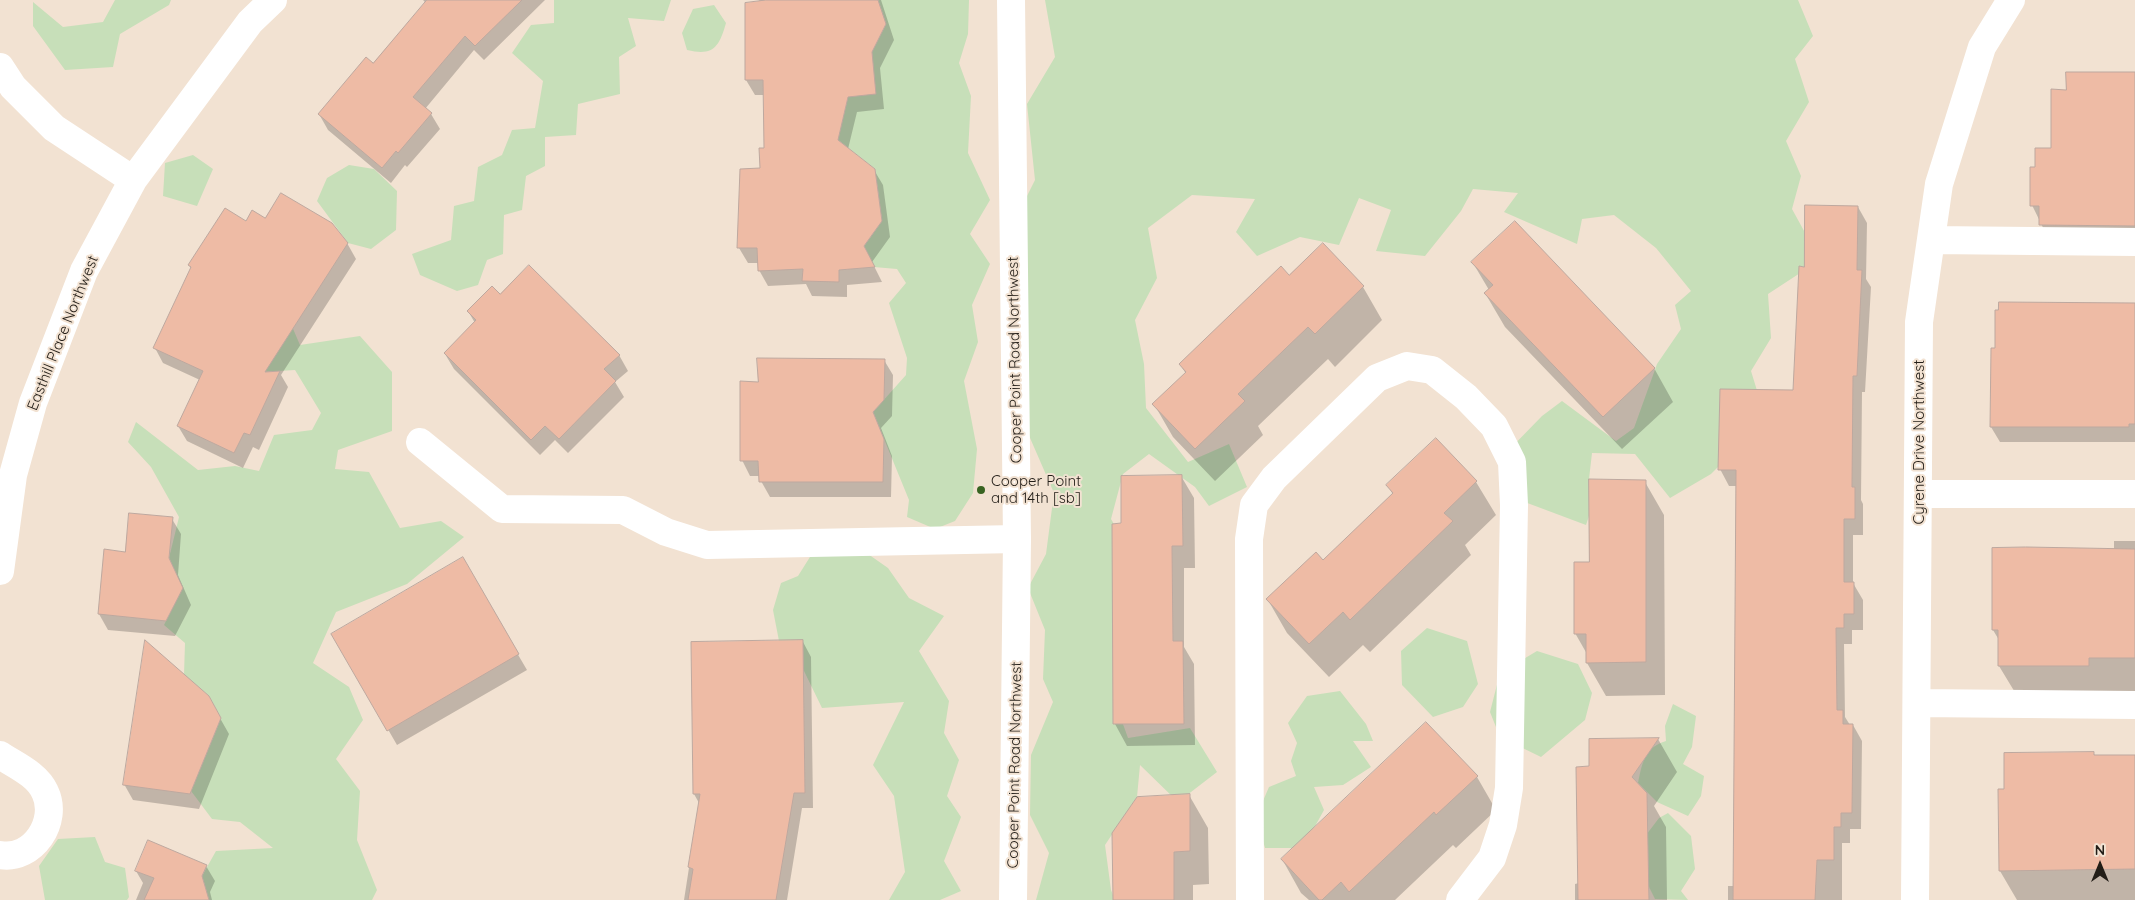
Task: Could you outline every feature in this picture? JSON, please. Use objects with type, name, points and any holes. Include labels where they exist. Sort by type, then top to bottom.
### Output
[{"type":"street","name":"Easthill Place Northwest","points":[[0,571],[13,475],[33,403],[84,271],[133,180],[250,22],[273,0]]},
{"type":"street","name":"Cooper Point Road Northwest","points":[[1011,0],[1017,539],[1013,900]]},
{"type":"street","name":"Cyrene Drive Northwest","points":[[1915,900],[1919,322],[1939,184],[1982,47],[2011,0]]},
{"type":"street","points":[[0,67],[13,87],[54,128],[133,180]]},
{"type":"street","points":[[1931,240],[2135,242]]},
{"type":"street","points":[[1250,900],[1249,539],[1254,505],[1274,478],[1377,378],[1407,366],[1432,370],[1466,397],[1494,426],[1512,462],[1514,505],[1509,788],[1504,825],[1492,858],[1460,900]]},
{"type":"street","points":[[420,442],[502,509],[623,510],[666,532],[707,545],[1017,539]]},
{"type":"street","points":[[1919,494],[2135,494]]},
{"type":"street","points":[[1917,703],[2135,704]]},
{"type":"street","points":[[0,755],[37,780],[45,792],[49,806],[48,822],[42,835],[32,846],[19,853],[0,855]]},
{"type":"green space","points":[[115,0],[171,0],[169,5],[120,34],[113,67],[65,70],[33,26],[33,2],[63,27],[103,22]]},
{"type":"green space","points":[[554,0],[671,0],[664,21],[628,18],[636,46],[619,57],[620,94],[578,104],[576,135],[545,137],[545,166],[526,176],[522,210],[504,215],[503,254],[487,260],[478,285],[457,291],[420,275],[412,254],[451,240],[454,206],[474,201],[478,167],[502,155],[512,130],[535,128],[543,81],[512,53],[531,25],[554,23]]},
{"type":"green space","points":[[878,0],[969,0],[968,34],[959,63],[971,96],[968,153],[990,200],[970,234],[990,264],[972,305],[978,342],[964,381],[977,449],[973,493],[955,521],[935,529],[907,517],[909,500],[873,412],[906,375],[907,358],[889,303],[906,283],[897,269],[874,267],[864,246],[882,221],[875,169],[837,139],[848,97],[886,24]]},
{"type":"green space","points":[[1045,0],[1798,0],[1813,36],[1795,59],[1809,102],[1786,141],[1801,176],[1792,209],[1820,260],[1768,294],[1771,338],[1751,371],[1759,397],[1739,446],[1711,474],[1670,498],[1635,454],[1592,453],[1589,479],[1589,516],[1586,525],[1514,498],[1505,454],[1542,416],[1562,401],[1616,441],[1634,428],[1657,364],[1681,329],[1675,305],[1691,291],[1656,248],[1614,215],[1582,219],[1577,244],[1504,212],[1518,193],[1473,189],[1461,211],[1425,256],[1376,251],[1391,210],[1359,198],[1339,245],[1300,237],[1257,256],[1236,232],[1255,199],[1192,195],[1148,228],[1157,278],[1135,320],[1144,364],[1146,408],[1188,462],[1229,444],[1247,487],[1209,506],[1195,487],[1149,454],[1123,474],[1111,519],[1136,562],[1114,699],[1128,738],[1190,728],[1217,772],[1178,802],[1140,765],[1137,797],[1105,845],[1111,890],[1115,900],[1036,900],[1049,853],[1030,815],[1031,755],[1053,702],[1043,679],[1045,630],[1028,588],[1046,554],[1054,493],[1027,431],[1001,248],[1035,180],[1027,104],[1055,57]]},
{"type":"green space","points":[[714,5],[726,23],[721,39],[709,51],[696,52],[687,50],[682,33],[693,9]]},
{"type":"green space","points":[[193,155],[213,169],[197,206],[163,196],[165,163]]},
{"type":"green space","points":[[349,165],[374,169],[397,191],[396,230],[371,249],[348,243],[317,201],[327,178]]},
{"type":"green space","points":[[291,324],[300,345],[360,336],[392,372],[392,431],[338,450],[335,469],[369,472],[400,528],[441,521],[464,537],[407,584],[336,612],[313,663],[349,687],[363,720],[336,759],[360,791],[357,840],[377,890],[372,900],[209,900],[202,876],[216,851],[273,848],[240,822],[212,819],[191,791],[221,718],[209,696],[184,675],[185,643],[164,625],[182,588],[169,558],[179,517],[151,467],[128,442],[136,422],[198,470],[235,466],[259,471],[274,435],[312,430],[321,413],[295,370],[263,372]]},
{"type":"green space","points":[[858,547],[888,568],[909,598],[944,616],[919,651],[949,701],[944,733],[959,760],[947,796],[961,817],[944,861],[961,891],[940,900],[889,900],[905,872],[894,796],[873,765],[904,702],[822,708],[804,671],[779,641],[773,610],[781,583],[798,576],[815,549]]},
{"type":"green space","points":[[1427,628],[1467,641],[1478,684],[1463,707],[1433,717],[1402,685],[1401,651]]},
{"type":"green space","points":[[1537,651],[1578,664],[1592,693],[1585,720],[1541,757],[1500,737],[1490,712],[1500,673]]},
{"type":"green space","points":[[1340,691],[1366,724],[1373,741],[1353,741],[1371,767],[1343,785],[1314,787],[1324,810],[1303,848],[1265,848],[1256,817],[1269,787],[1296,776],[1291,761],[1297,743],[1288,723],[1307,696]]},
{"type":"green space","points":[[1673,704],[1696,716],[1692,747],[1683,764],[1704,776],[1701,796],[1688,816],[1657,802],[1638,783],[1643,763],[1649,752],[1653,747],[1666,741],[1665,726]]},
{"type":"green space","points":[[1668,813],[1691,836],[1695,869],[1681,891],[1688,900],[1655,899],[1640,869],[1643,839],[1659,818]]},
{"type":"green space","points":[[95,837],[105,862],[125,868],[129,897],[127,900],[45,900],[39,866],[58,839]]},
{"type":"building","points":[[427,0],[522,0],[475,46],[465,36],[413,97],[432,113],[398,153],[396,151],[382,168],[318,114],[366,57],[373,63]]},
{"type":"building","points":[[766,0],[878,0],[886,24],[872,52],[876,94],[848,97],[838,140],[875,169],[882,221],[864,246],[875,267],[839,270],[839,282],[802,281],[803,269],[758,271],[757,248],[737,248],[740,169],[760,168],[759,148],[764,148],[763,80],[745,80],[745,3]]},
{"type":"building","points":[[2066,72],[2135,72],[2135,226],[2039,225],[2039,206],[2030,206],[2030,167],[2035,167],[2035,148],[2051,148],[2051,89],[2066,90]]},
{"type":"building","points":[[281,193],[332,223],[348,243],[265,372],[280,371],[250,435],[244,433],[234,453],[177,426],[203,371],[153,348],[191,267],[188,265],[225,208],[246,221],[252,210],[265,218]]},
{"type":"building","points":[[1805,205],[1858,206],[1857,270],[1862,270],[1857,376],[1853,376],[1852,487],[1855,487],[1855,519],[1844,519],[1844,582],[1854,582],[1854,614],[1844,614],[1844,628],[1836,628],[1837,710],[1843,710],[1843,724],[1853,724],[1852,813],[1841,813],[1841,827],[1834,827],[1834,860],[1817,860],[1815,900],[1733,900],[1736,470],[1718,470],[1720,389],[1793,390],[1799,266],[1804,267]]},
{"type":"building","points":[[1515,221],[1655,368],[1603,417],[1484,293],[1493,285],[1471,262]]},
{"type":"building","points":[[1323,243],[1364,286],[1315,334],[1308,327],[1238,394],[1245,401],[1195,449],[1152,404],[1186,372],[1179,364],[1281,266],[1289,275]]},
{"type":"building","points":[[529,265],[620,355],[604,369],[616,381],[559,439],[545,426],[531,440],[444,353],[476,320],[467,311],[492,286],[500,294]]},
{"type":"building","points":[[1999,302],[2135,303],[2135,424],[2129,424],[2129,427],[1990,427],[1991,348],[1995,348],[1995,310],[1998,310]]},
{"type":"building","points":[[757,358],[885,359],[884,400],[873,412],[884,439],[883,482],[759,482],[758,461],[740,461],[740,381],[758,382]]},
{"type":"building","points":[[1436,438],[1477,481],[1444,513],[1453,521],[1350,620],[1343,612],[1309,644],[1266,599],[1316,552],[1323,560],[1393,493],[1386,485]]},
{"type":"building","points":[[1182,475],[1183,546],[1172,546],[1173,641],[1183,641],[1184,724],[1113,724],[1112,524],[1121,523],[1121,476]]},
{"type":"building","points":[[1589,479],[1646,480],[1646,662],[1586,663],[1586,634],[1574,634],[1574,562],[1589,562]]},
{"type":"building","points":[[129,513],[173,517],[169,558],[183,588],[166,621],[98,614],[104,549],[125,552]]},
{"type":"building","points":[[1992,548],[2135,549],[2135,658],[2089,658],[2089,666],[1998,666],[1998,630],[1992,630]]},
{"type":"building","points":[[463,557],[519,654],[387,731],[331,634]]},
{"type":"building","points":[[145,640],[209,696],[221,718],[190,794],[123,785]]},
{"type":"building","points":[[803,640],[805,793],[794,793],[776,900],[688,900],[693,869],[688,867],[700,794],[693,794],[691,642]]},
{"type":"building","points":[[1426,722],[1478,776],[1436,815],[1434,812],[1349,892],[1341,882],[1322,900],[1319,900],[1281,859]]},
{"type":"building","points":[[1659,738],[1632,777],[1647,793],[1649,900],[1578,900],[1576,767],[1589,766],[1589,739]]},
{"type":"building","points":[[2094,752],[2094,755],[2135,755],[2135,869],[1999,871],[1998,789],[2004,789],[2004,753]]},
{"type":"building","points":[[1190,794],[1190,851],[1174,852],[1174,900],[1113,900],[1112,833],[1137,797]]},
{"type":"building","points":[[148,840],[207,865],[202,876],[209,900],[144,900],[154,878],[135,871]]},
{"type":"place","name":"Cooper Point and 14th [sb]","points":[[981,490]]}]
